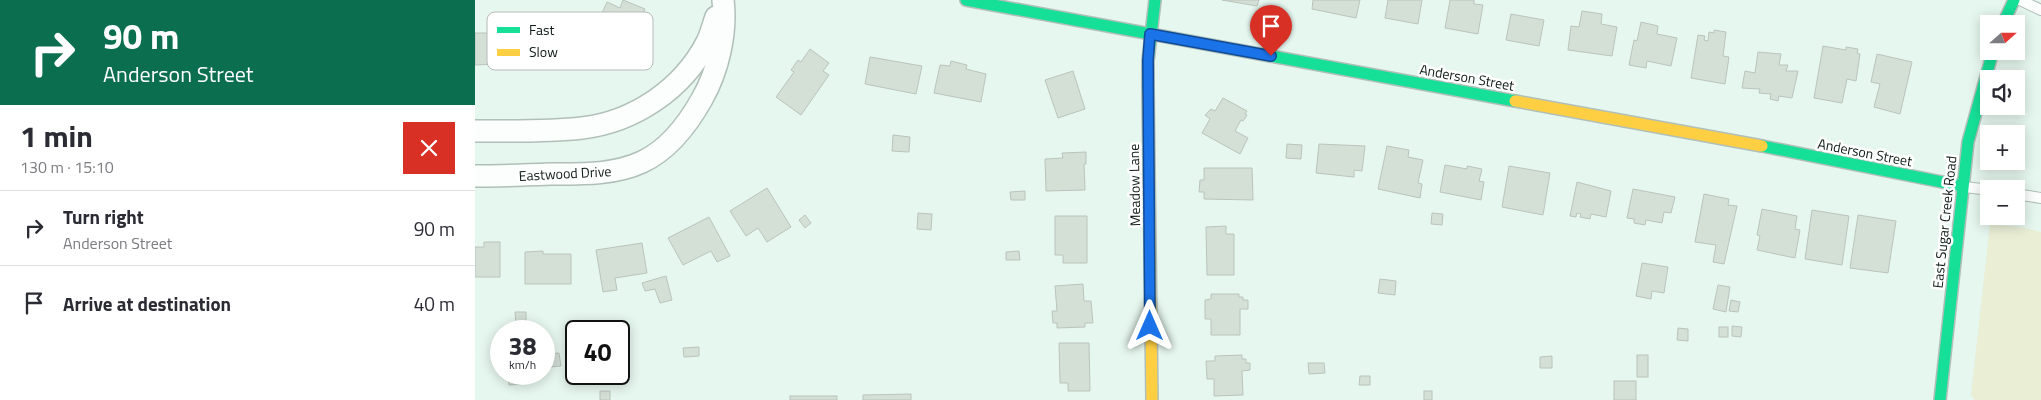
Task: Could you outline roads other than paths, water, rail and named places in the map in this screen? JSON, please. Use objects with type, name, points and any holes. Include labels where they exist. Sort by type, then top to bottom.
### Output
[{"type":"street","name":"Eastwood Drive","points":[[475,132],[584,128],[626,116],[649,105],[671,88],[690,69],[707,42],[722,0]]},
{"type":"street","name":"Eastwood Drive","points":[[475,176],[587,174],[617,170],[642,162],[664,147],[695,112],[707,90],[723,38],[722,0]]},
{"type":"street","name":"Anderson Street","points":[[965,0],[1782,150],[1962,186]]},
{"type":"street","name":"Meadow Lane","points":[[1151,400],[1148,70],[1150,34],[1155,0]]},
{"type":"street","points":[[2007,15],[2014,0]]},
{"type":"street","name":"East Sugar Creek Road","points":[[1940,400],[1968,142],[1991,60]]},
{"type":"lane","points":[[2020,0],[2041,10]]},
{"type":"lane","points":[[1962,186],[1980,189]]},
{"type":"lane","points":[[2025,195],[2041,198]]}]
